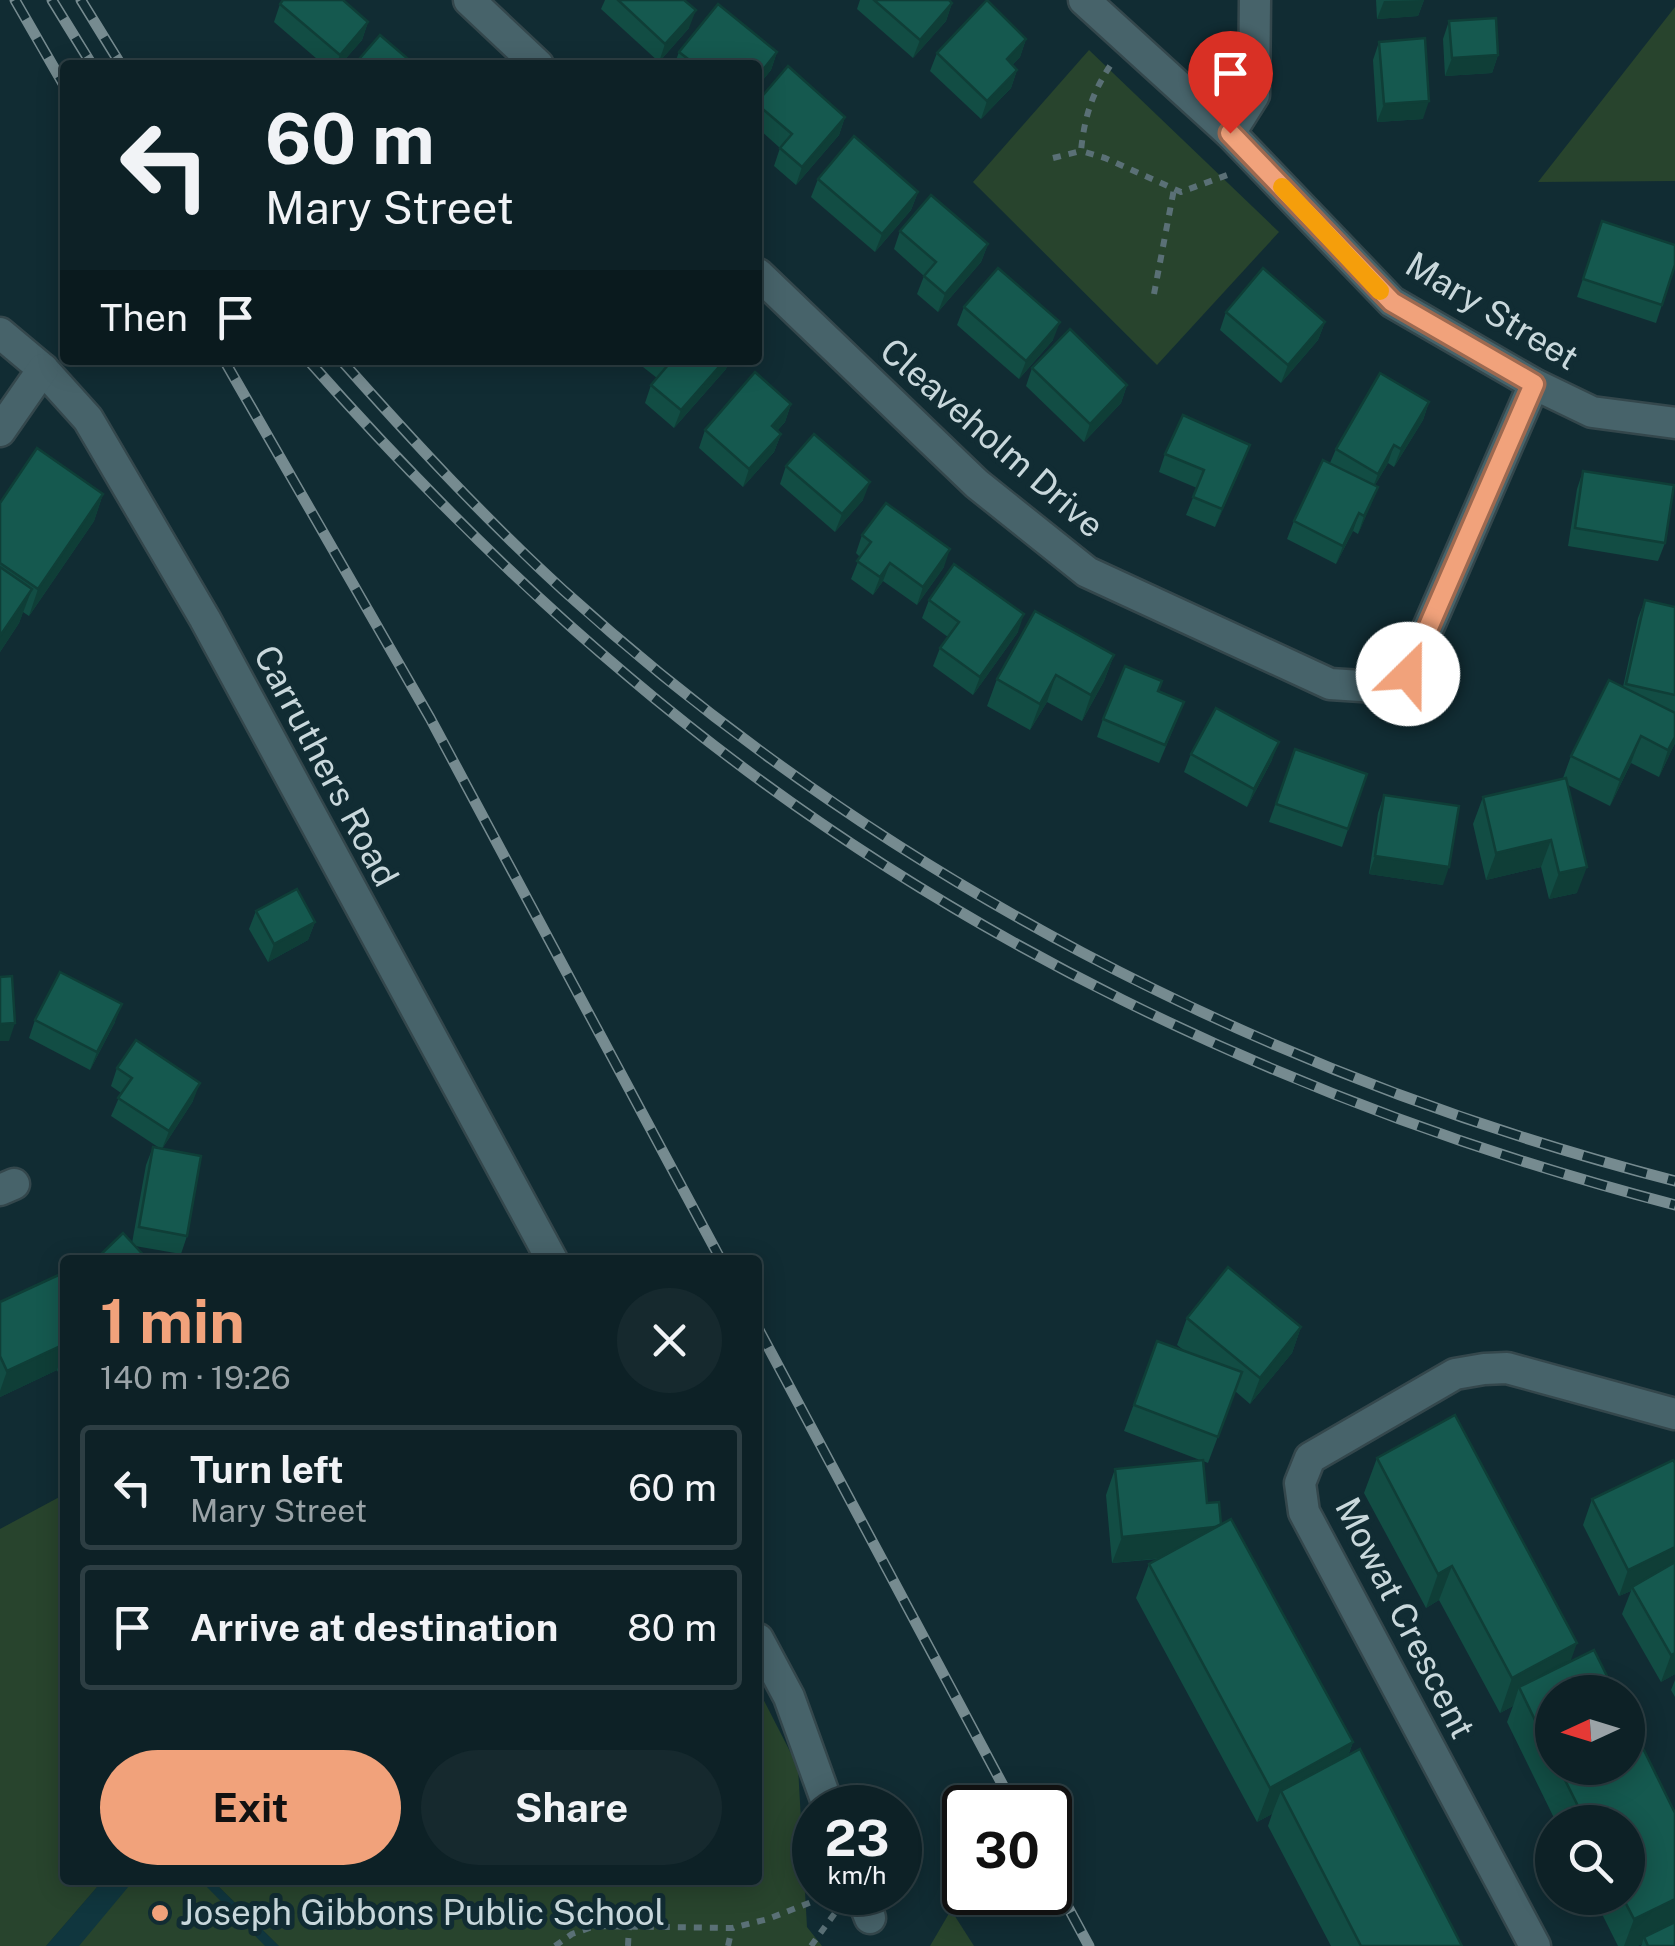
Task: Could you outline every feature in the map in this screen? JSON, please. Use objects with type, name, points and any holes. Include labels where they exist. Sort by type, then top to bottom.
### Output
[{"type":"street","points":[[470,0],[533,60]]},
{"type":"street","name":"Mary Street","points":[[1084,0],[1230,133],[1392,302],[1534,384],[1592,412],[1675,424]]},
{"type":"street","points":[[1230,133],[1254,95],[1255,0]]},
{"type":"street","name":"Cleaveholm Drive","points":[[762,278],[977,484],[1087,572],[1330,684],[1377,686],[1408,674],[1534,384]]},
{"type":"street","name":"Carruthers Road","points":[[0,333],[44,369],[88,420],[204,619],[549,1255]]},
{"type":"street","points":[[0,430],[44,369]]},
{"type":"street","name":"Mowat Crescent","points":[[1535,1946],[1304,1512],[1300,1483],[1310,1458],[1321,1450],[1455,1374],[1507,1368],[1675,1414]]},
{"type":"street","points":[[762,1646],[789,1697],[821,1785]]},
{"type":"path","points":[[1081,151],[1094,90],[1128,40]]},
{"type":"path","points":[[1053,158],[1081,151],[1181,192],[1259,164]]},
{"type":"path","points":[[1154,294],[1174,189]]},
{"type":"path","points":[[554,1946],[595,1926],[732,1928],[792,1909]]},
{"type":"path","points":[[811,1946],[846,1915]]},
{"type":"path","points":[[628,1946],[629,1926]]},
{"type":"path","points":[[728,1946],[732,1928]]},
{"type":"shaded area","name":"Joseph Gibbons Public School","points":[[99,1885],[217,1885],[279,1946],[46,1946]]},
{"type":"green space","points":[[1675,7],[1675,181],[1538,182]]},
{"type":"green space","points":[[1089,50],[1279,232],[1157,365],[973,182]]},
{"type":"green space","points":[[60,1497],[60,1885],[99,1885],[46,1946],[0,1946],[0,1529]]},
{"type":"green space","points":[[762,1697],[798,1767],[799,1785],[792,1785],[792,1915],[806,1915],[807,1927],[822,1946],[279,1946],[217,1885],[762,1885]]},
{"type":"green space","name":"Joseph Gibbons Public School","points":[[130,1885],[205,1885],[265,1946],[79,1946]]},
{"type":"green space","points":[[948,1915],[954,1915],[974,1946],[930,1946]]},
{"type":"building","points":[[283,0],[343,0],[368,22],[340,55],[280,4]]},
{"type":"building","points":[[618,0],[684,0],[696,10],[665,44]]},
{"type":"building","points":[[874,0],[949,0],[952,3],[920,40]]},
{"type":"building","points":[[987,0],[1026,39],[1007,59],[1017,70],[987,101],[937,53]]},
{"type":"building","points":[[718,4],[777,52],[762,71],[762,60],[689,60],[679,52]]},
{"type":"building","points":[[1496,18],[1498,55],[1452,58],[1449,21]]},
{"type":"building","points":[[380,35],[409,60],[358,60]]},
{"type":"building","points":[[1425,38],[1429,101],[1384,104],[1379,42]]},
{"type":"building","points":[[788,66],[845,117],[802,167],[780,148],[792,134],[762,108],[762,96]]},
{"type":"building","points":[[854,136],[918,192],[882,234],[818,179]]},
{"type":"building","points":[[931,195],[988,244],[945,294],[924,276],[936,262],[900,231]]},
{"type":"building","points":[[1602,221],[1675,245],[1675,265],[1662,305],[1583,279]]},
{"type":"building","points":[[998,268],[1060,322],[1026,361],[964,307]]},
{"type":"building","points":[[1263,268],[1325,322],[1288,365],[1226,312]]},
{"type":"building","points":[[1070,329],[1127,385],[1090,424],[1032,368]]},
{"type":"building","points":[[668,365],[721,365],[681,410],[651,385]]},
{"type":"building","points":[[755,372],[791,404],[772,426],[781,434],[749,469],[705,430]]},
{"type":"building","points":[[1380,373],[1429,402],[1401,449],[1394,445],[1378,474],[1336,449]]},
{"type":"building","points":[[1183,415],[1250,445],[1222,509],[1193,497],[1204,470],[1165,454]]},
{"type":"building","points":[[814,434],[870,482],[842,514],[786,466]]},
{"type":"building","points":[[37,448],[103,494],[38,589],[0,563],[0,503]]},
{"type":"building","points":[[1323,460],[1378,487],[1364,516],[1359,513],[1343,546],[1294,521]]},
{"type":"building","points":[[1583,471],[1674,485],[1665,543],[1575,528]]},
{"type":"building","points":[[886,503],[950,549],[923,587],[890,563],[880,577],[857,561],[871,542],[862,535]]},
{"type":"building","points":[[954,564],[1024,614],[980,677],[940,648],[959,622],[929,600]]},
{"type":"building","points":[[0,567],[32,589],[0,636]]},
{"type":"building","points":[[1645,600],[1675,607],[1675,695],[1626,684]]},
{"type":"building","points":[[1035,611],[1114,655],[1091,695],[1056,675],[1040,704],[997,679]]},
{"type":"building","points":[[1125,666],[1162,681],[1158,691],[1184,702],[1165,745],[1103,719]]},
{"type":"building","points":[[1609,680],[1675,713],[1675,737],[1668,750],[1641,736],[1620,780],[1571,756]]},
{"type":"building","points":[[1216,708],[1279,742],[1254,789],[1191,754]]},
{"type":"building","points":[[1295,749],[1367,774],[1348,829],[1276,804]]},
{"type":"building","points":[[1566,778],[1587,867],[1559,873],[1551,840],[1496,853],[1483,797]]},
{"type":"building","points":[[1384,795],[1459,806],[1449,867],[1375,856]]},
{"type":"building","points":[[297,889],[315,922],[274,944],[256,911]]},
{"type":"building","points":[[60,972],[122,1004],[97,1052],[35,1020]]},
{"type":"building","points":[[12,976],[15,1023],[0,1024],[0,977]]},
{"type":"building","points":[[136,1040],[200,1083],[169,1131],[118,1098],[132,1078],[117,1068]]},
{"type":"building","points":[[153,1147],[201,1156],[187,1236],[139,1227]]},
{"type":"building","points":[[123,1233],[143,1255],[100,1255]]},
{"type":"building","points":[[1228,1267],[1301,1327],[1260,1378],[1187,1318]]},
{"type":"building","points":[[60,1274],[60,1346],[7,1371],[0,1356],[0,1302]]},
{"type":"building","points":[[1157,1341],[1242,1372],[1218,1437],[1134,1405]]},
{"type":"building","points":[[1455,1415],[1577,1643],[1512,1678],[1452,1566],[1438,1574],[1377,1458]]},
{"type":"building","points":[[1203,1460],[1207,1503],[1219,1502],[1221,1524],[1122,1537],[1115,1469]]},
{"type":"building","points":[[1673,1460],[1675,1547],[1628,1570],[1592,1499]]},
{"type":"building","points":[[1231,1519],[1353,1742],[1270,1788],[1149,1564]]},
{"type":"building","points":[[1675,1562],[1675,1653],[1671,1655],[1632,1587]]},
{"type":"building","points":[[1594,1650],[1606,1675],[1543,1675]]},
{"type":"building","points":[[1535,1679],[1535,1720],[1519,1687]]},
{"type":"building","points":[[1360,1749],[1462,1946],[1361,1946],[1281,1791]]},
{"type":"building","points":[[1645,1752],[1675,1813],[1675,1899],[1645,1914],[1645,1805],[1578,1805],[1568,1785],[1645,1785]]},
{"type":"building","points":[[1675,1922],[1675,1946],[1648,1946],[1644,1937]]},
{"type":"railway","points":[[15,0],[60,78]]},
{"type":"railway","points":[[52,0],[89,60]]},
{"type":"railway","points":[[81,0],[118,60]]},
{"type":"railway","points":[[227,365],[430,718],[718,1255]]},
{"type":"railway","points":[[313,365],[462,524],[586,640],[745,769],[866,854],[992,930],[1122,1000],[1256,1062],[1393,1117],[1533,1164],[1675,1205]]},
{"type":"railway","points":[[346,365],[449,478],[563,590],[685,693],[812,788],[945,875],[1083,953],[1225,1023],[1372,1084],[1522,1137],[1675,1181]]},
{"type":"railway","points":[[762,1335],[1003,1785]]},
{"type":"railway","points":[[1072,1915],[1089,1946]]},
{"type":"slow traffic","points":[[1282,187],[1380,291]]},
{"type":"place","name":"Joseph Gibbons Public School","points":[[160,1913]]},
{"type":"route","points":[[1230,133],[1392,302],[1534,384],[1408,674]]}]
